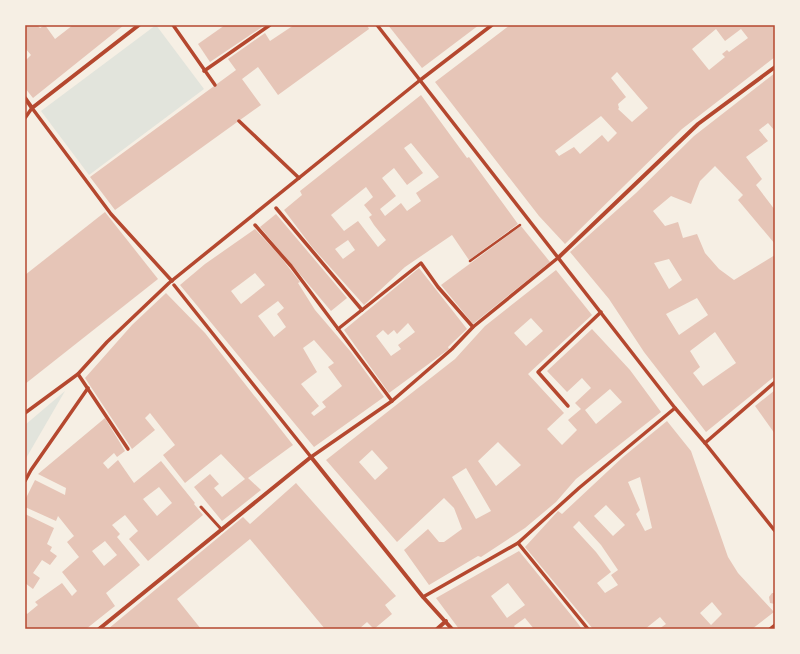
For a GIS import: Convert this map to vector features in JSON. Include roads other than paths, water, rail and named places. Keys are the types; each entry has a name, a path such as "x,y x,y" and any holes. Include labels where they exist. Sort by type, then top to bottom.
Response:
{"street":[{"path":"25,118 32,108 138,25"},
{"path":"173,25 215,86"},
{"path":"204,71 270,25"},
{"path":"377,25 527,220 559,258 675,408 775,531"},
{"path":"25,413 78,374 107,342 172,283 419,81 492,25"},
{"path":"99,629 311,458 392,400 452,349 473,327 559,258 698,124 775,67"},
{"path":"25,98 107,208 172,283 423,597 452,629"},
{"path":"240,122 299,178"},
{"path":"276,208 362,310"},
{"path":"255,225 291,266 392,400"},
{"path":"338,329 420,263 438,287 473,327"},
{"path":"568,406 538,372 601,312"},
{"path":"78,374 128,449"},
{"path":"705,443 775,382"},
{"path":"25,481 31,470 88,388"},
{"path":"423,597 518,543 580,488 675,408"},
{"path":"518,543 588,629"},
{"path":"437,629 446,622"},
{"path":"770,629 775,625"}],"lane":[{"path":"201,507 222,530"}]}
